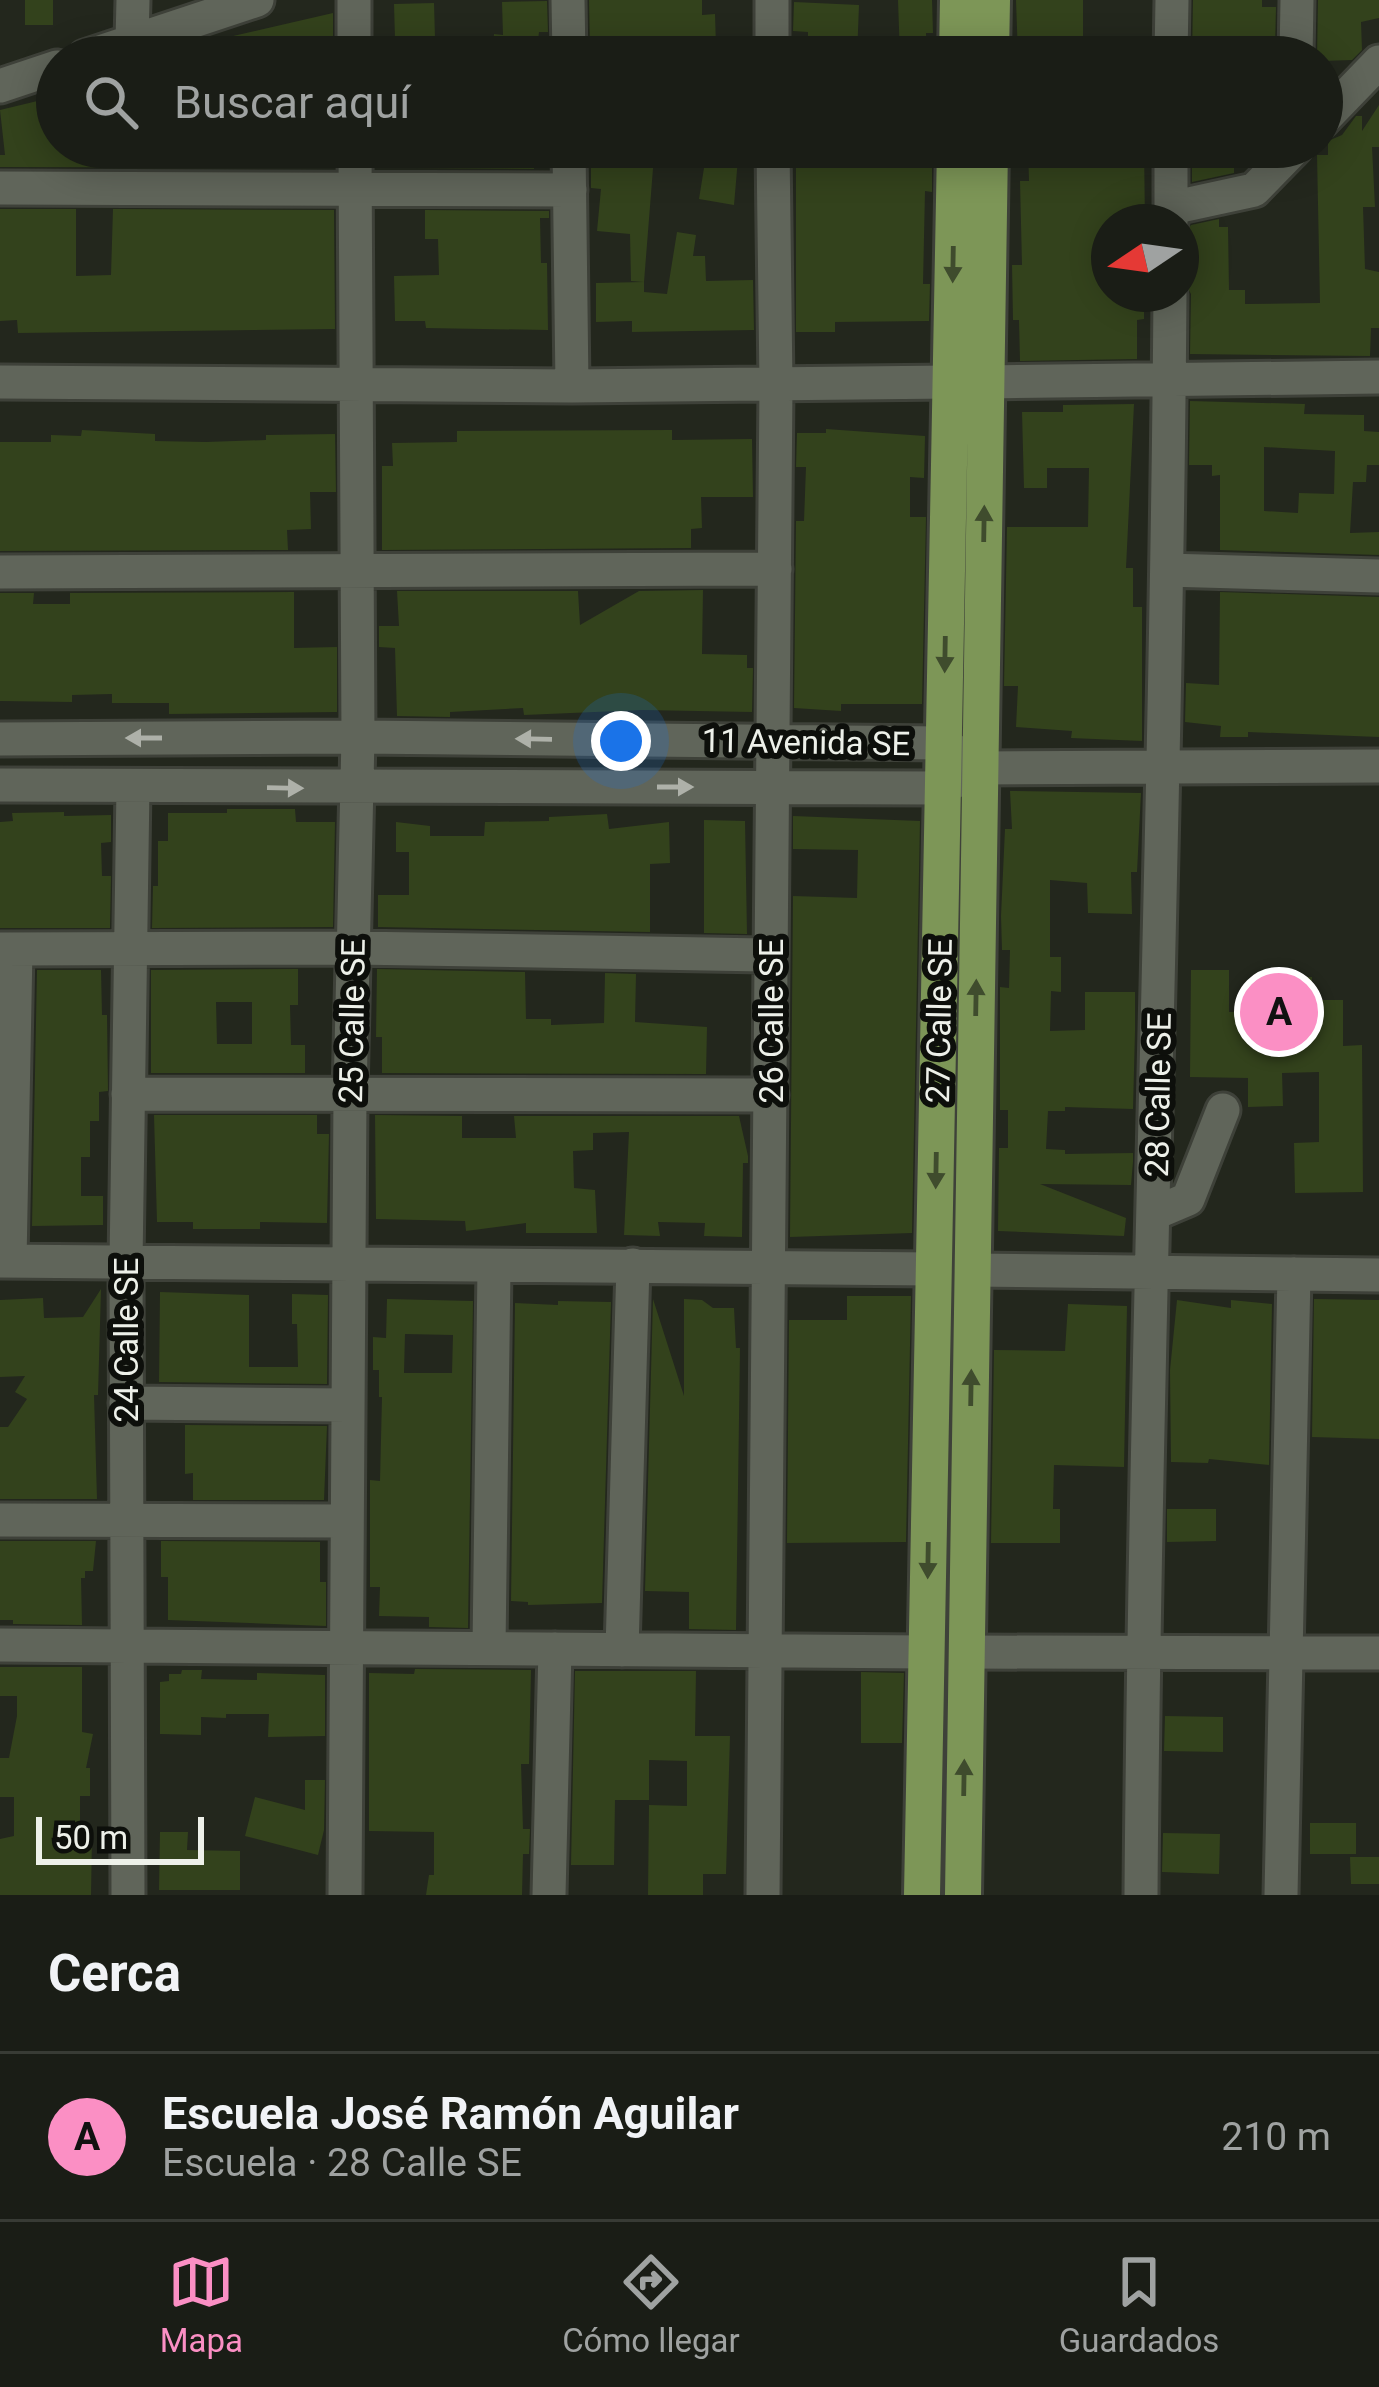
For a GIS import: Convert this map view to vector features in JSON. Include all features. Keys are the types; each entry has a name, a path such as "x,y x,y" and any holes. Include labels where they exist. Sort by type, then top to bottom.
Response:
{"main road":[{"path":"957,36 958,0"},
{"path":"991,36 992,0"},
{"name":"27 Calle SE","path":"956,168 980,768 963,1895"},
{"name":"27 Calle SE","path":"922,1895 944,743 968,382 988,168"}],"street":[{"path":"132,36 133,0"},
{"path":"147,36 257,0"},
{"path":"354,0 354,36"},
{"path":"568,0 568,36"},
{"path":"772,0 772,36"},
{"path":"1171,36 1172,0"},
{"path":"1296,36 1297,0"},
{"path":"1343,99 1379,62"},
{"path":"0,86 36,74"},
{"name":"25 Calle SE","path":"345,1895 350,1095 358,737 355,168"},
{"path":"569,168 572,386"},
{"name":"26 Calle SE","path":"763,1895 771,1267 773,168"},
{"path":"1171,168 1171,204"},
{"path":"1199,207 1255,190 1275,168"},
{"path":"0,188 570,190"},
{"name":"28 Calle SE","path":"1141,1895 1170,312"},
{"path":"0,382 572,386 1379,377"},
{"path":"0,572 775,569"},
{"path":"1167,570 1379,576"},
{"name":"11 Avenida SE","path":"0,739 944,743 980,768 944,788 0,785"},
{"path":"980,768 1379,766"},
{"name":"24 Calle SE","path":"128,1895 126,1264 134,786"},
{"path":"771,955 354,948 8,949 5,1262 934,1268"},
{"path":"128,1094 771,1095"},
{"path":"1155,1213 1188,1199 1223,1110"},
{"path":"622,1649 633,1265"},
{"path":"489,1648 494,1267"},
{"path":"972,1270 1379,1275"},
{"path":"1281,1895 1294,1274"},
{"path":"126,1403 347,1405"},
{"path":"0,1520 346,1521"},
{"path":"0,1645 926,1652"},
{"path":"549,1895 554,1649"},
{"path":"966,1652 1379,1653"}],"building":[{"path":"25,0 53,0 53,25 25,25"},
{"path":"589,0 702,0 702,15 715,14 716,36 590,36"},
{"path":"898,0 932,0 933,33 899,36"},
{"path":"1016,0 1083,0 1083,36 1017,36"},
{"path":"1193,0 1262,0 1262,7 1276,7 1275,36 1192,36"},
{"path":"1318,0 1379,0 1379,18 1361,22 1362,50 1352,60 1343,60 1343,36 1317,36"},
{"path":"547,1 548,32 494,36 503,35 502,2"},
{"path":"794,2 859,5 858,36 808,36 808,32 793,31"},
{"path":"434,3 435,36 395,36 394,4"},
{"path":"333,13 333,36 233,36"},
{"path":"36,101 36,167 0,167 0,155 5,155 0,110"},
{"path":"1379,105 1379,147 1372,147 1375,207 1363,207 1365,269 1379,272 1379,328 1371,328 1370,356 1190,354 1191,312 1199,312 1199,223 1219,219 1219,227 1228,227 1229,290 1245,290 1245,304 1320,303 1317,168 1343,168 1343,134 1356,116 1362,116 1362,131"},
{"path":"591,168 653,168 644,282 631,281 630,234 597,231 601,189 591,188"},
{"path":"704,168 737,168 734,205 699,199"},
{"path":"796,168 932,168 932,192 925,191 923,284 930,284 929,321 835,322 835,332 796,332"},
{"path":"1029,168 1144,168 1145,204 1091,204 1091,312 1144,312 1144,319 1137,320 1137,359 1020,361 1012,265 1022,265 1020,181 1029,181"},
{"path":"1192,168 1234,168 1234,173 1192,182"},
{"path":"0,209 76,209 76,276 111,275 113,209 334,210 335,329 18,333 17,320 0,321"},
{"path":"425,210 549,211 549,218 540,218 541,263 547,263 548,330 426,328 425,321 395,321 394,276 439,275 438,239 425,239"},
{"path":"677,232 696,235 693,256 705,256 706,281 753,280 754,330 632,332 632,321 596,322 596,283 644,282 644,292 667,294"},
{"path":"1190,401 1305,404 1304,414 1364,415 1364,431 1379,432 1379,465 1367,465 1366,482 1353,482 1350,533 1379,532 1379,555 1220,550 1220,475 1212,476 1212,465 1189,465","holes":["1264,447 1335,451 1334,494 1299,493 1298,513 1264,511"]},
{"path":"1134,404 1126,568 1133,568 1133,607 1142,607 1142,741 1071,738 1072,731 1016,727 1018,686 1004,686 1007,527 1088,527 1089,468 1047,468 1047,488 1024,488 1022,412 1063,412 1063,405"},
{"path":"826,429 925,436 924,478 910,477 910,517 926,517 922,704 841,704 841,711 794,708 796,521 804,521 806,467 796,467 797,433 826,433"},
{"path":"82,430 155,434 155,441 206,442 335,434 336,492 310,492 311,529 287,530 288,550 0,551 0,442 51,442 51,435 81,436"},
{"path":"672,430 672,440 752,439 753,497 701,497 702,528 691,529 691,548 382,550 382,466 393,466 392,443 457,442 457,431"},
{"path":"703,590 702,654 747,655 747,668 753,668 752,712 524,715 523,708 450,712 450,717 397,716 395,648 379,647 379,626 399,626 397,591 578,591 580,625 639,591"},
{"path":"294,592 294,648 337,647 337,712 169,714 169,703 112,703 112,694 72,695 72,702 0,701 0,593 34,593 33,604 70,604 70,593"},
{"path":"1220,592 1379,597 1379,737 1248,732 1248,737 1220,737 1221,726 1185,722 1186,683 1219,685"},
{"path":"1010,791 1141,793 1137,872 1131,872 1132,914 1088,913 1087,883 1050,880 1050,957 1061,957 1061,992 1051,991 1050,1031 1085,1030 1085,992 1135,992 1135,1031 1133,1109 1048,1111 1046,1149 1065,1150 1065,1154 1133,1153 1133,1162 1131,1185 1040,1184 1126,1218 1124,1236 998,1231 999,1148 1008,1148 1008,1110 1000,1110 1000,987 1009,988 1010,950 1002,950 1001,916 1005,829 1012,829"},
{"path":"227,809 295,809 296,822 335,822 333,927 152,928 158,841 168,841 168,813 227,813"},
{"path":"64,812 64,816 111,815 111,842 101,843 102,876 111,876 110,928 0,928 0,822 13,821 12,813"},
{"path":"607,814 609,829 669,822 670,863 650,864 650,932 378,927 378,895 409,895 409,852 396,852 396,822 430,826 430,836 484,836 485,822"},
{"path":"793,816 920,821 912,1233 790,1237 793,896 857,898 858,850 793,849"},
{"path":"704,820 745,821 747,934 704,933"},
{"path":"298,969 298,1005 290,1005 291,1045 305,1045 305,1073 151,1073 151,970","holes":["216,1002 252,1002 252,1044 217,1044"]},
{"path":"377,969 525,972 526,1019 551,1019 551,1025 604,1023 605,973 636,974 635,1022 707,1027 706,1074 382,1073 382,1037 376,1037"},
{"path":"37,970 101,970 108,1091 99,1092 99,1121 90,1121 90,1157 81,1157 81,1196 103,1196 103,1225 32,1226"},
{"path":"1191,970 1229,970 1229,1012 1285,1011 1284,977 1312,977 1312,1000 1343,1000 1343,1046 1362,1045 1363,1192 1295,1193 1294,1143 1319,1142 1319,1072 1282,1073 1283,1106 1248,1107 1248,1078 1190,1077"},
{"path":"154,1115 317,1115 317,1134 329,1134 327,1223 260,1222 260,1229 193,1229 193,1222 157,1222"},
{"path":"375,1115 462,1116 462,1138 516,1138 514,1116 739,1116 748,1156 748,1163 743,1163 742,1237 704,1236 705,1223 658,1222 660,1236 624,1235 629,1132 593,1133 593,1150 573,1151 574,1188 595,1190 597,1233 526,1233 526,1223 466,1231 465,1221 376,1219"},
{"path":"101,1289 98,1395 94,1395 97,1499 0,1499 0,1427 8,1427 27,1399 15,1392 25,1376 0,1377 0,1300 43,1298 44,1318 83,1317"},
{"path":"160,1292 249,1295 249,1367 298,1367 292,1294 328,1295 327,1384 159,1382"},
{"path":"847,1296 911,1296 906,1542 787,1543 789,1320 847,1320"},
{"path":"387,1299 473,1301 468,1628 429,1627 429,1617 379,1616 380,1587 370,1587 370,1480 380,1481 382,1397 379,1370 373,1370 373,1337 386,1338","holes":["405,1334 453,1335 452,1373 404,1373"]},
{"path":"653,1299 684,1396 684,1299 702,1300 713,1308 734,1308 736,1348 740,1348 736,1630 689,1629 689,1592 645,1591"},
{"path":"1314,1299 1379,1300 1379,1439 1312,1437"},
{"path":"1177,1300 1231,1308 1231,1300 1272,1304 1269,1465 1209,1459 1208,1463 1171,1462 1170,1370"},
{"path":"558,1301 611,1302 602,1603 528,1605 511,1601 515,1303 558,1305"},
{"path":"1068,1304 1127,1306 1124,1467 1054,1465 1053,1509 1060,1509 1060,1543 991,1543 994,1350 1065,1351"},
{"path":"185,1425 327,1426 324,1500 193,1500 193,1473 185,1474"},
{"path":"1167,1509 1216,1509 1216,1541 1167,1542"},
{"path":"0,1541 96,1541 93,1571 85,1571 81,1578 82,1625 0,1620"},
{"path":"161,1541 320,1542 326,1626 168,1620 168,1577 161,1577"},
{"path":"0,1667 82,1667 82,1732 93,1734 86,1768 90,1768 90,1796 80,1796 80,1837 92,1837 91,1895 0,1895 0,1839 14,1836 14,1797 0,1797 0,1758 9,1758 17,1696 0,1696"},
{"path":"415,1669 531,1670 529,1764 521,1764 523,1829 530,1829 529,1854 523,1854 522,1895 426,1895 429,1875 434,1875 434,1832 369,1831 369,1673 414,1674"},
{"path":"182,1670 202,1670 201,1679 257,1680 257,1673 325,1675 325,1736 268,1737 269,1714 201,1717 201,1735 160,1734 160,1682"},
{"path":"575,1671 696,1671 695,1736 730,1736 726,1874 703,1874 703,1895 648,1895 649,1805 687,1806 687,1761 649,1760 649,1800 615,1800 614,1865 571,1865"},
{"path":"861,1672 904,1673 902,1743 861,1743"},
{"path":"1165,1716 1223,1717 1223,1752 1164,1751"},
{"path":"305,1780 325,1780 324,1830 318,1855 245,1836 255,1797 305,1810"},
{"path":"1310,1823 1356,1823 1356,1854 1310,1854"},
{"path":"160,1832 188,1832 187,1850 240,1851 240,1890 159,1890"},
{"path":"1163,1833 1220,1834 1219,1874 1162,1872"},
{"path":"1350,1857 1379,1857 1379,1884 1351,1884"}],"place":[{"name":"Escuela José Ramón Aguilar","path":"1279,1012"}]}
